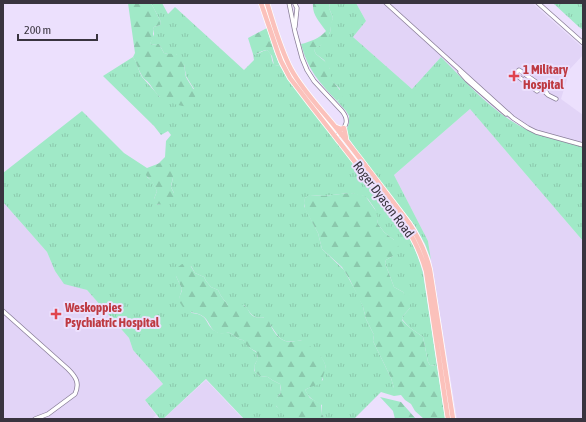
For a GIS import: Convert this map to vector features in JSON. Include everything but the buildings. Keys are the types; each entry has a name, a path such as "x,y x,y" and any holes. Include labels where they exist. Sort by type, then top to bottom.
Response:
{"main road":[{"name":"Roger Dyason Road","path":"262,3 281,62 290,78 378,189 405,226 418,248 426,271 453,419"},
{"name":"Roger Dyason Road","path":"267,3 280,44 297,79 339,133 347,141 409,223 424,251 428,263 448,419"},
{"path":"309,103 339,133 378,189"},
{"path":"334,125 339,128 344,128 347,141"}],"street":[{"path":"386,3 458,68 467,80 498,108 536,132 583,145"},
{"path":"538,3 583,43"},
{"path":"295,32 297,8 295,4 289,4 295,32 302,58 311,76 345,114 346,121 344,128 339,133"},
{"path":"547,94 543,87 519,70 515,74 537,92 542,88 547,94 556,99"},
{"path":"3,311 68,369 75,377 77,382 75,394 48,414 35,419"}],"shaded area":[{"name":"1 Military Hospital","path":"356,3 532,3 583,48 583,55 570,69 561,99 583,115 583,147 532,132 510,119 494,108 441,57 412,89 353,37 366,21"},
{"path":"470,109 583,241 583,419 457,419 428,241 394,175"},
{"name":"Weskoppies Psychiatric Hospital","path":"3,202 47,252 55,271 64,283 87,290 129,338 133,350 163,384 145,400 156,415 152,419 3,419"},
{"path":"206,380 243,419 163,419"}],"green space":[{"path":"128,3 151,3 161,22 160,25 154,27 153,29 153,38 150,44 159,44 164,53 179,55 183,59 186,77 195,94 193,104 189,106 178,105 161,98 142,76 133,57 135,53"},
{"path":"151,3 162,3 168,14 175,7 244,70 254,60 253,54 267,50 269,51 273,63 280,66 290,82 400,222 411,240 423,273 437,366 430,365 428,362 423,337 409,327 402,319 410,308 403,292 394,287 385,263 386,260 393,256 394,240 384,232 378,224 375,209 368,199 364,196 349,193 324,196 311,195 305,198 304,206 318,233 322,249 344,270 359,297 366,319 374,335 373,341 391,378 394,388 394,396 381,392 354,419 325,419 322,414 322,405 312,399 305,390 323,380 323,374 326,368 325,363 316,352 301,340 293,342 282,339 263,317 254,316 244,305 228,305 218,290 211,287 204,277 195,273 191,266 176,276 182,289 179,299 192,313 202,316 209,326 215,331 219,333 232,334 243,340 257,353 258,359 254,370 260,376 268,377 280,384 281,392 277,398 276,406 287,419 244,419 206,379 163,419 160,419 145,400 163,384 133,350 129,338 87,290 64,284 55,271 47,252 3,202 3,173 82,111 124,153 147,168 147,177 152,181 157,191 154,199 156,205 168,204 174,193 171,187 173,178 160,163 157,165 165,157 166,141 171,135 168,131 161,135 154,126 103,76 133,57 142,77 160,97 194,89 186,76 184,64 176,54 164,53 159,44 150,45 154,34 153,29 154,27 160,25 161,22"},
{"path":"313,3 330,3 329,8 333,18 328,37 325,43 314,50 316,54 328,64 331,79 343,94 337,101 315,75 307,61 301,44 321,36 326,31 315,14"},
{"path":"330,3 356,3 366,21 353,37 412,89 441,57 472,89 507,118 533,132 583,147 583,241 470,109 394,175 428,241 431,260 425,244 415,226 347,136 346,131 349,123 349,116 337,101 339,100 340,89 330,79 330,69 324,60 316,54 314,50 321,45 330,33 333,18 329,8"},
{"path":"553,3 583,3 583,30 579,27"},
{"path":"267,28 280,66 274,65 272,56 267,50 253,54 248,38"},
{"path":"160,163 167,165 172,171 173,177 171,187 176,199 175,202 169,204 156,205 154,204 154,199 157,191 146,176 146,173 147,168"},
{"path":"349,193 366,197 376,211 378,224 398,245 399,250 397,253 386,260 385,263 394,287 403,292 410,303 410,308 403,316 402,320 423,337 428,362 430,365 437,366 445,419 424,419 401,395 394,396 394,388 391,378 373,341 374,335 366,319 363,307 342,267 322,249 318,233 305,209 305,198 310,195 324,196"},
{"path":"182,264 190,265 195,273 204,277 211,287 218,290 228,305 244,305 253,316 268,320 271,327 281,339 290,342 304,340 318,353 324,361 326,369 321,382 305,390 310,398 321,404 322,414 325,419 287,419 275,403 281,392 280,384 268,377 260,376 255,372 254,366 258,358 256,352 243,340 230,333 221,334 215,332 204,317 188,311 182,306 179,300 182,289 174,271"},
{"path":"380,397 401,402 416,419 395,419 393,411"}],"place":[{"name":"1 Military Hospital","path":"514,76"},
{"name":"Weskoppies Psychiatric Hospital","path":"56,314"}]}
